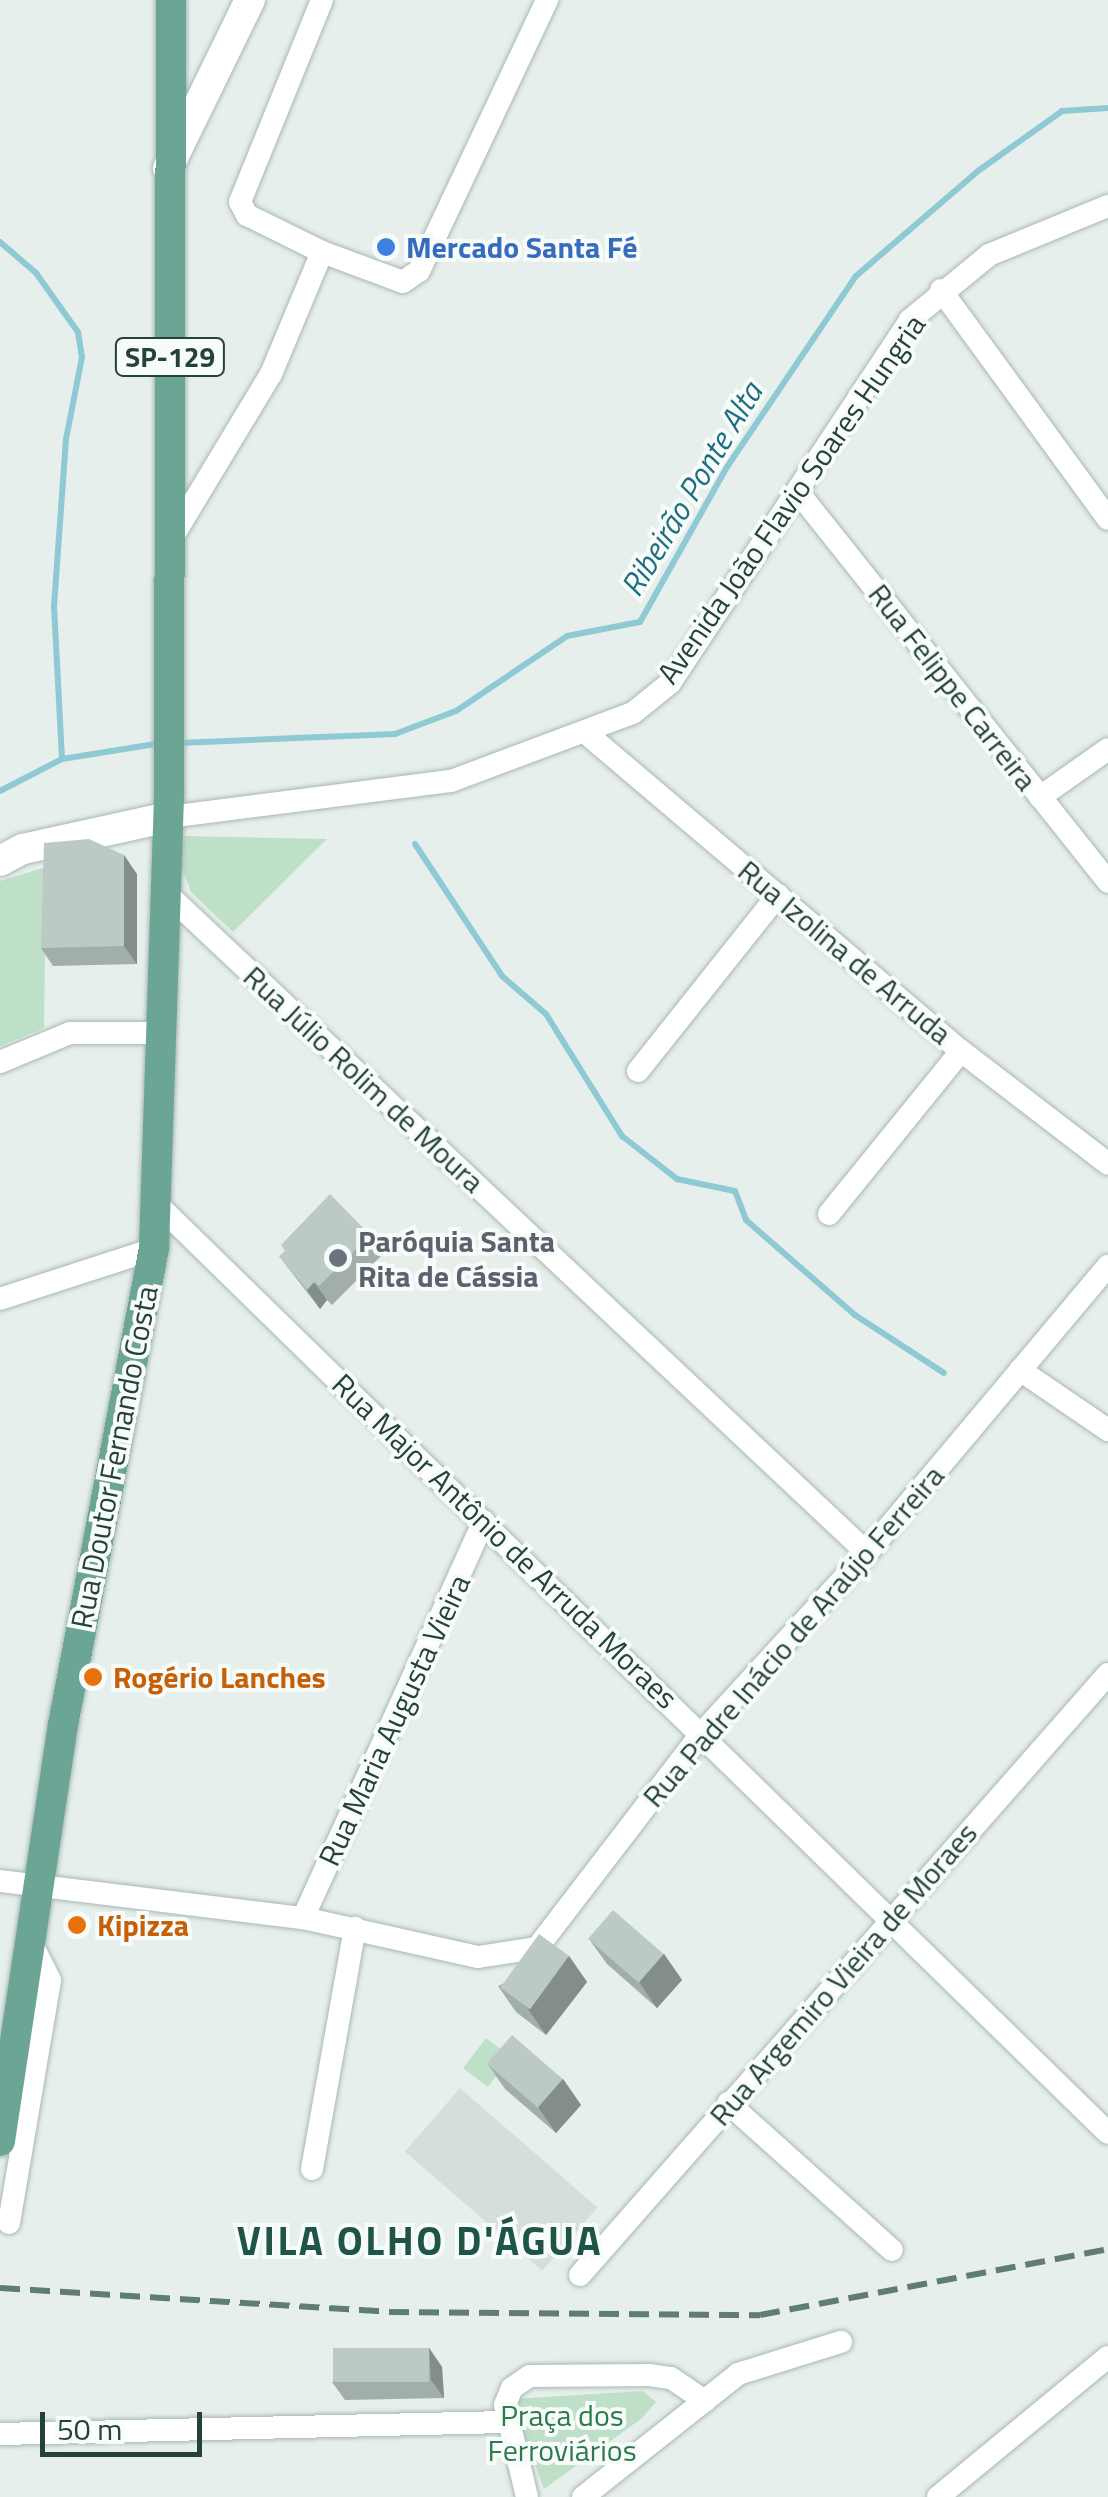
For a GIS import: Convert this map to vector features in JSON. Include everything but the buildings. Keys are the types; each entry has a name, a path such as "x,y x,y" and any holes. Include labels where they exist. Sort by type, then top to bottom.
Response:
{"main road":[{"name":"SP-129","path":"171,0 168,168 172,538"},
{"name":"Rua Doutor Fernando Costa","path":"0,2141 42,1888 63,1725 154,1249 164,1033 172,538"}],"street":[{"path":"168,168 250,0"},
{"path":"322,0 240,202 247,214 322,252 404,282 413,279 547,0"},
{"name":"Avenida João Flavio Soares Hungria","path":"169,818 451,782 587,734 633,713 670,683 910,320 941,290 989,255 1108,206"},
{"path":"172,538 272,374 322,252"},
{"path":"941,290 1108,519"},
{"name":"Rua Felippe Carreira","path":"798,492 1108,882"},
{"name":"Rua Izolina de Arruda","path":"587,734 962,1051 1108,1164"},
{"path":"1040,797 1108,749"},
{"path":"0,862 23,849 169,818"},
{"name":"Rua Júlio Rolim de Moura","path":"166,892 867,1553"},
{"path":"638,1071 778,895"},
{"path":"0,1062 70,1033 164,1033"},
{"path":"829,1214 962,1051"},
{"name":"Rua Major Antônio de Arruda Moraes","path":"157,1204 1108,2133"},
{"path":"0,1300 154,1249"},
{"name":"Rua Padre Inácio de Araújo Ferreira","path":"0,1881 303,1918 478,1956 537,1948 702,1733 867,1553 1108,1266"},
{"path":"1020,1370 1108,1430"},
{"name":"Rua Maria Augusta Vieira","path":"303,1918 484,1521"},
{"name":"Rua Argemiro Vieira de Moraes","path":"580,2275 1108,1674"},
{"path":"312,2169 354,1928"},
{"path":"9,2224 50,1980 32,1947"},
{"path":"728,2103 892,2250"},
{"path":"583,2497 738,2374 842,2342"},
{"path":"938,2497 1108,2357"},
{"path":"527,2497 506,2422 512,2388 548,2372 672,2378 705,2401"},
{"path":"0,2434 506,2422"}],"shaded area":[{"path":"460,2088 597,2207 542,2271 405,2151"}],"green space":[{"path":"185,836 327,839 233,932 191,892 179,859"},
{"path":"46,867 44,1028 0,1046 0,881"},
{"path":"486,2038 511,2057 488,2087 463,2068"},
{"name":"Praça dos Ferroviários","path":"643,2391 656,2402 641,2419 544,2489 511,2399"}],"waterway":[{"name":"Ribeirão Ponte Alta","path":"179,743 395,734 456,711 567,636 640,622 727,467 856,276 978,171 1062,111 1108,108"},
{"path":"0,242 36,273 78,332 82,357 66,439 54,606 62,759"},
{"name":"Ribeirão Ponte Alta","path":"0,791 62,759 162,743"},
{"path":"415,844 502,976 546,1014 622,1136 677,1179 735,1191 746,1220 855,1315 944,1373"}],"railway":[{"path":"0,2288 389,2312 760,2315 1108,2249"}],"place":[{"name":"Mercado Santa Fé","path":"386,247"},
{"name":"Paróquia Santa Rita de Cássia","path":"338,1258"},
{"name":"Rogério Lanches","path":"93,1677"},
{"name":"Kipizza","path":"77,1925"}],"district":[{"name":"VILA OLHO D'ÁGUA","path":"420,2241"}]}
